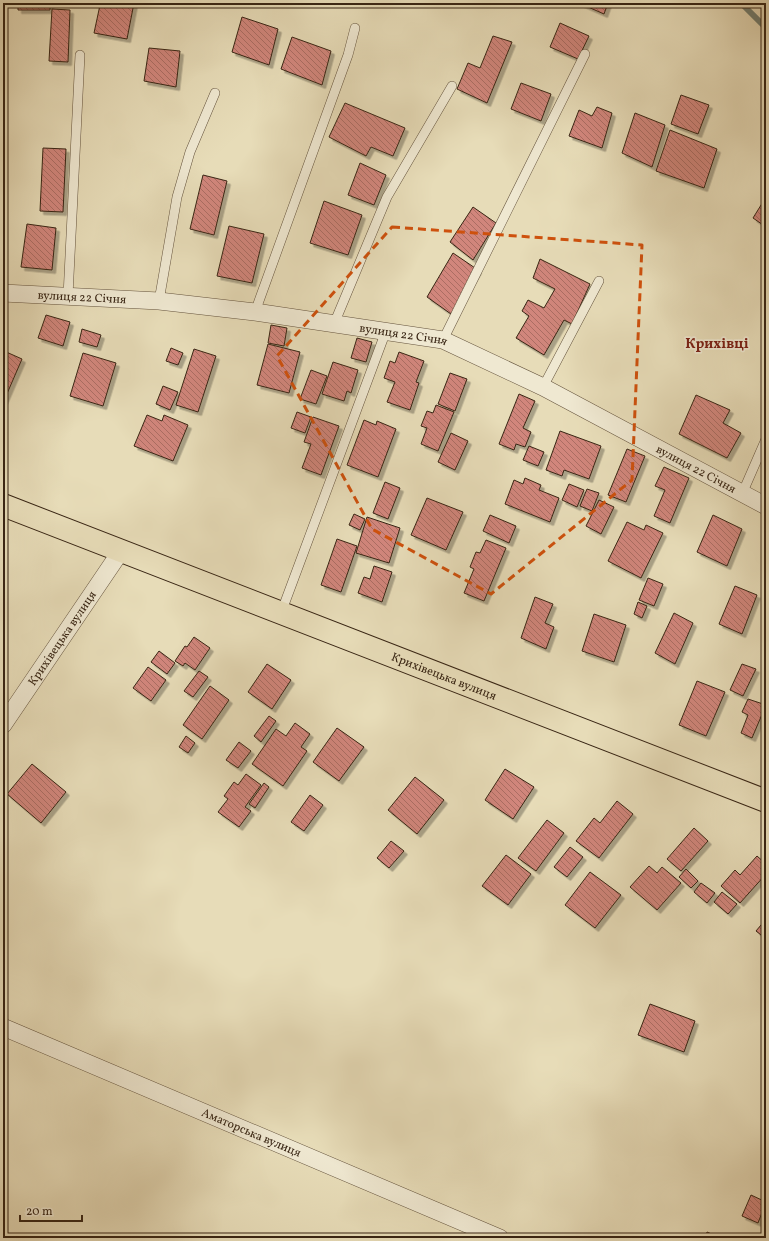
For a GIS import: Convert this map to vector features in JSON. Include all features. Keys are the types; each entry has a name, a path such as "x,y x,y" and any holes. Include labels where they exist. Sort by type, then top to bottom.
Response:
{"main road":[{"name":"Крихівецька вулиця","path":"3,505 766,801"}],"street":[{"name":"вулиця 22 Січня","path":"3,293 159,301 255,312 442,340 543,387 766,506"},
{"name":"Крихівецька вулиця","path":"3,725 121,551"},
{"name":"Аматорська вулиця","path":"3,1027 500,1238"}],"lane":[{"path":"255,312 348,55 355,28"},
{"path":"442,340 585,54"},
{"path":"68,296 80,55"},
{"path":"334,324 387,197 452,86"},
{"path":"159,301 178,197 190,152 215,93"},
{"path":"543,387 599,281"},
{"path":"280,613 386,331"},
{"path":"742,494 766,439"}],"highlighted area":[{"path":"392,227 642,245 632,480 491,594 372,529 277,356"}],"building":[{"path":"18,3 50,3 50,10 18,10"},
{"path":"91,3 134,3 127,39 94,33 100,5"},
{"path":"579,3 608,3 604,14"},
{"path":"52,9 70,10 68,62 49,61"},
{"path":"242,17 278,29 269,65 232,52"},
{"path":"560,23 589,36 578,59 550,47"},
{"path":"493,36 512,42 487,103 457,89 468,63 480,68"},
{"path":"292,37 331,51 322,85 281,69"},
{"path":"149,48 180,51 176,87 144,81"},
{"path":"521,83 551,94 541,121 511,109"},
{"path":"681,95 709,105 698,134 671,124"},
{"path":"345,103 405,128 393,156 371,147 366,156 329,137"},
{"path":"597,107 612,113 602,148 569,136 579,110 592,116"},
{"path":"635,113 665,125 652,167 622,153"},
{"path":"670,130 717,149 704,188 656,171"},
{"path":"43,148 66,149 63,212 40,211"},
{"path":"360,163 386,175 374,205 348,195"},
{"path":"203,175 227,181 214,235 190,229"},
{"path":"766,197 766,227 753,218"},
{"path":"324,201 362,215 348,255 310,243"},
{"path":"473,207 496,223 473,260 450,242"},
{"path":"27,224 56,228 52,270 21,267"},
{"path":"229,226 264,234 252,283 217,276"},
{"path":"453,253 478,270 451,314 427,297"},
{"path":"540,259 590,284 572,324 564,320 544,355 516,338 529,316 522,311 528,300 544,308 555,289 533,278"},
{"path":"46,315 70,322 63,346 38,338"},
{"path":"271,325 287,328 284,346 268,343"},
{"path":"82,329 101,335 97,347 79,342"},
{"path":"357,338 372,342 366,362 351,358"},
{"path":"268,344 300,352 289,393 257,385"},
{"path":"171,348 183,353 178,365 166,361"},
{"path":"194,349 216,356 198,412 176,405"},
{"path":"4,351 22,359 3,403 3,352"},
{"path":"399,352 424,361 416,382 419,383 410,410 387,402 395,382 384,378 390,361 395,363"},
{"path":"83,353 116,363 103,406 70,396"},
{"path":"333,362 358,370 351,393 347,391 344,401 322,394"},
{"path":"311,370 327,376 316,404 300,399"},
{"path":"450,373 467,379 455,411 438,404"},
{"path":"163,386 178,392 170,410 156,404"},
{"path":"519,394 535,401 523,428 531,432 525,447 516,444 514,450 499,444"},
{"path":"696,395 730,410 723,423 741,433 727,458 679,434"},
{"path":"436,405 454,412 438,451 421,444 427,428 421,426 427,411 433,413"},
{"path":"297,412 311,417 305,433 291,428"},
{"path":"147,415 162,421 164,415 188,425 173,461 134,446"},
{"path":"313,417 339,426 321,475 302,468 311,444 304,442"},
{"path":"364,420 376,425 377,421 396,429 378,477 347,465"},
{"path":"560,431 601,446 589,479 564,470 562,476 546,470"},
{"path":"451,433 468,441 455,470 438,462"},
{"path":"529,446 544,452 538,466 523,460"},
{"path":"627,449 645,456 626,502 608,495"},
{"path":"664,467 689,478 670,523 654,516 665,490 655,486"},
{"path":"525,478 541,485 539,490 559,498 550,522 505,504 514,480 523,484"},
{"path":"385,482 400,488 388,519 373,513"},
{"path":"569,484 584,490 577,507 562,500"},
{"path":"587,489 599,493 592,511 580,506"},
{"path":"427,498 463,512 446,550 411,535"},
{"path":"599,500 614,507 601,534 586,526"},
{"path":"354,514 365,519 360,530 349,525"},
{"path":"490,515 516,526 509,543 483,531"},
{"path":"713,515 742,529 727,566 697,552"},
{"path":"367,517 400,528 389,563 356,553"},
{"path":"627,522 644,530 646,525 663,533 641,578 608,561"},
{"path":"337,539 357,546 341,592 321,585"},
{"path":"486,540 506,548 484,601 464,593 474,569 470,567 476,552 480,553"},
{"path":"374,566 392,572 382,602 358,593 364,577 370,579"},
{"path":"648,578 663,584 654,606 639,600"},
{"path":"735,586 757,595 742,634 719,624"},
{"path":"535,597 553,604 545,623 554,627 546,649 521,638"},
{"path":"638,602 647,606 642,618 634,614"},
{"path":"674,613 693,623 675,664 655,653"},
{"path":"594,614 626,625 614,662 582,651"},
{"path":"194,637 210,648 195,670 185,663 183,666 175,661 185,646 187,647"},
{"path":"159,651 175,663 167,674 151,662"},
{"path":"267,664 291,680 272,709 248,692"},
{"path":"742,664 756,669 743,696 730,690"},
{"path":"148,667 166,680 151,701 133,688"},
{"path":"199,671 208,677 193,697 184,691"},
{"path":"697,681 725,692 706,736 679,725"},
{"path":"210,686 229,700 202,739 183,725"},
{"path":"748,699 766,705 752,738 741,733 748,715 742,712"},
{"path":"269,716 276,721 261,742 254,736"},
{"path":"295,723 310,734 301,747 307,751 283,786 252,764 276,729 286,736"},
{"path":"337,728 364,747 339,781 313,762"},
{"path":"186,736 195,743 188,753 179,747"},
{"path":"239,742 251,751 238,768 226,760"},
{"path":"32,764 66,792 41,823 7,794"},
{"path":"505,769 534,787 513,819 485,800"},
{"path":"246,774 261,785 245,807 251,811 239,827 218,812 228,799 224,796 234,782 238,785"},
{"path":"415,777 444,800 417,834 388,810"},
{"path":"264,783 269,787 255,808 249,804"},
{"path":"310,795 323,805 304,831 291,822"},
{"path":"617,801 633,814 599,858 576,841 594,818 600,823"},
{"path":"547,820 564,833 536,871 518,858"},
{"path":"694,828 708,841 681,871 667,859"},
{"path":"391,841 404,851 389,868 377,858"},
{"path":"570,847 583,857 567,877 554,867"},
{"path":"506,855 531,874 508,905 482,886"},
{"path":"757,856 766,864 766,874 740,903 721,886 735,870 740,875"},
{"path":"649,866 657,873 662,867 681,883 657,910 630,887"},
{"path":"686,869 698,881 691,888 679,877"},
{"path":"590,872 621,895 595,928 565,905"},
{"path":"701,883 715,893 707,903 694,892"},
{"path":"722,892 737,904 728,914 714,902"},
{"path":"766,919 766,939 756,931"},
{"path":"650,1004 695,1021 684,1052 638,1035"},
{"path":"751,1195 766,1202 758,1223 742,1216"},
{"path":"707,1232 721,1238 705,1238"}],"waterway":[{"path":"741,3 766,28"}],"district":[{"name":"Крихівці","path":"717,343"}]}
